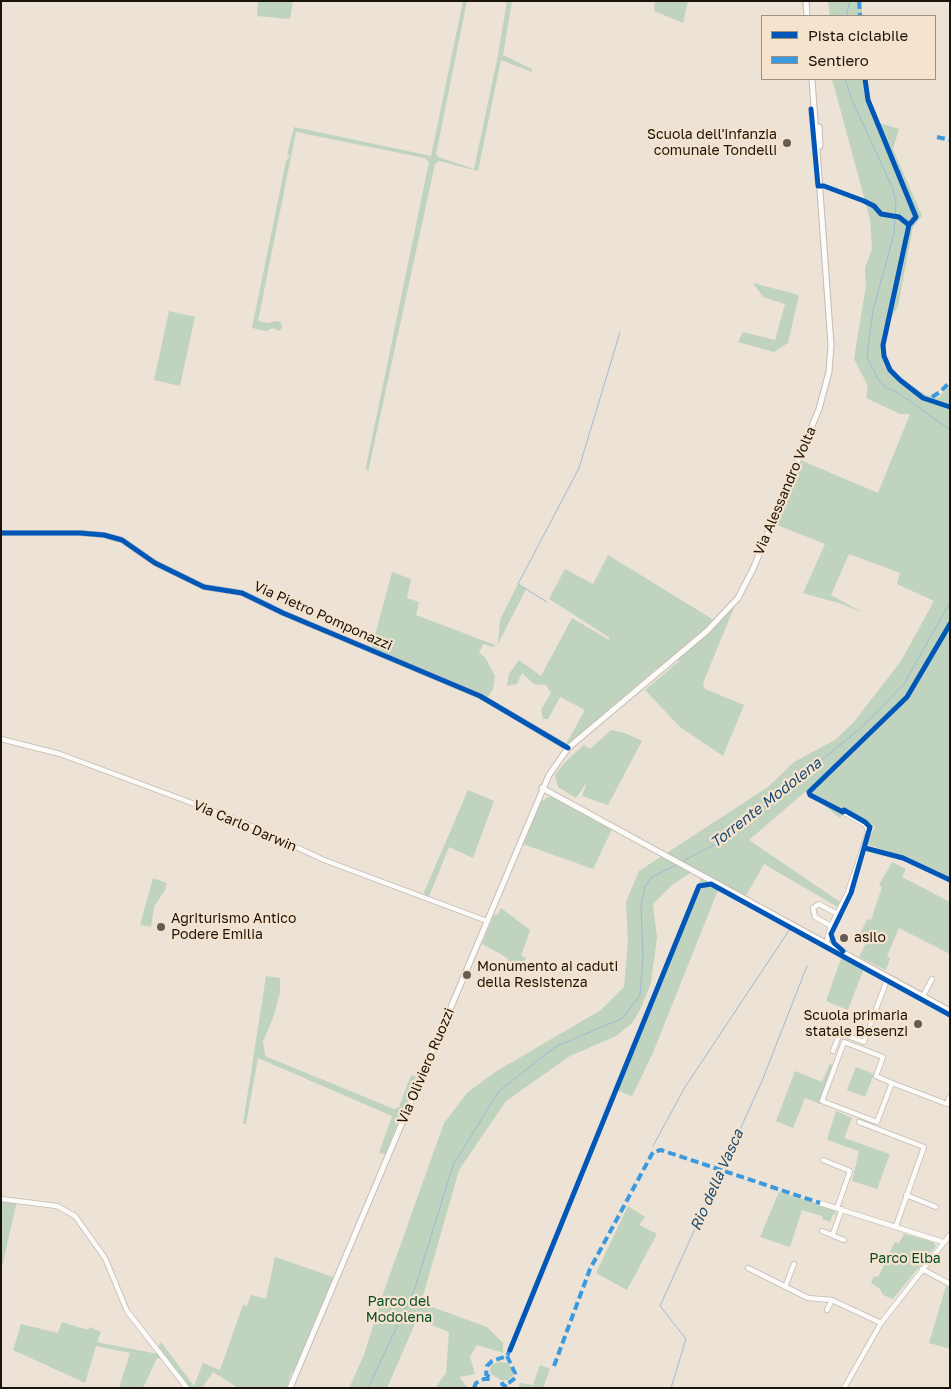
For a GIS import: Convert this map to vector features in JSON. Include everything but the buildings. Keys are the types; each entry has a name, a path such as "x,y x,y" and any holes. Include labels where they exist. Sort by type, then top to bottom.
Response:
{"street":[{"path":"806,1 807,15"},
{"name":"Via Alessandro Volta","path":"568,748 717,622 738,598 756,560 819,409 829,372 830,329 818,157 820,140 814,109 812,80"},
{"name":"Via Pietro Pomponazzi","path":"1,533 80,533 117,538 155,563 204,587 242,593 282,613 480,696 568,748"},
{"name":"Via Carlo Darwin","path":"1,739 60,754 123,777 243,822 324,860 487,921"},
{"name":"Via Oliviero Ruozzi","path":"290,1388 542,788 556,763 568,748"},
{"path":"542,788 950,1011"},
{"path":"826,943 831,926 848,892 868,830 862,822 843,812"},
{"path":"831,926 814,915 813,908 819,904 837,914"},
{"path":"833,1051 840,1033 864,1042 888,977"},
{"path":"923,996 932,979"},
{"path":"892,1083 877,1122 822,1101 844,1042 883,1057 876,1076 948,1105 950,1096"},
{"path":"859,1122 924,1146 896,1226"},
{"path":"823,1160 850,1171 833,1234"},
{"path":"906,1196 936,1207"},
{"path":"1,1199 57,1206 75,1216 105,1258 127,1311 187,1388"},
{"path":"820,1203 943,1242"},
{"path":"822,1231 844,1240"},
{"path":"844,1388 882,1323 950,1235"},
{"path":"785,1287 794,1264"},
{"path":"748,1268 808,1298 832,1300 882,1323"},
{"path":"922,1269 950,1284"},
{"path":"827,1310 832,1300"}],"green space":[{"path":"258,1 293,1 290,19 257,16"},
{"path":"463,1 467,1 436,154 438,157 474,169 498,55 507,1 512,1 503,55 532,69 532,72 501,60 478,171 439,161 435,164 368,472 366,467 429,162 425,158 296,132 258,321 267,323 281,322 282,328 279,331 272,328 266,331 252,328 286,161 290,156 287,155 294,127 431,156"},
{"path":"655,1 688,1 683,23 654,11"},
{"path":"828,1 862,1 862,15 830,15"},
{"name":"Parco del Modolena","path":"832,80 866,80 868,95 879,123 899,129 893,149 922,216 913,227 898,306 889,322 884,350 885,359 901,378 926,395 938,398 950,385 950,879 905,857 866,844 875,827 848,809 840,818 806,791 749,840 843,904 841,909 764,864 744,899 720,885 652,1055 632,1096 616,1090 702,876 693,871 672,885 653,904 657,937 651,983 640,1010 632,1023 616,1036 570,1056 506,1101 459,1170 421,1303 487,1327 503,1343 503,1353 477,1345 470,1357 475,1374 459,1377 468,1388 435,1388 446,1373 449,1332 417,1319 387,1388 349,1388 364,1355 384,1291 444,1123 467,1093 495,1072 601,1010 624,987 628,941 626,902 639,871 768,787 794,762 835,740 853,723 901,661 934,601 897,584 900,573 849,554 831,595 863,613 842,604 803,593 825,544 772,523 798,459 878,493 910,414 900,414 866,398 868,386 854,359 866,285 865,268 872,249 870,219"},
{"path":"753,283 799,295 788,343 774,352 738,342 743,332 775,340 785,304 763,297"},
{"path":"169,311 195,317 180,386 154,380"},
{"path":"608,555 717,622 738,598 703,683 705,689 744,705 723,756 680,727 645,690 679,661 678,655 661,670 657,668 602,715 568,748 565,746 585,710 560,697 548,719 543,719 541,710 551,693 546,685 534,684 522,673 517,684 507,686 509,674 519,660 541,676 572,618 609,640 610,638 549,599 565,569 593,584"},
{"path":"392,572 411,579 407,598 419,602 416,615 495,645 498,644 493,647 483,644 479,653 485,657 495,676 493,689 486,700 371,650"},
{"path":"518,584 526,589 498,644 500,620"},
{"path":"611,730 625,733 642,741 608,805 582,796 587,782 576,798 558,787 555,775 564,763 584,745 590,749"},
{"path":"468,790 494,801 473,858 449,847 428,899 422,897"},
{"path":"548,797 558,797 613,827 593,869 520,843 535,806"},
{"path":"892,862 906,869 902,877 950,902 950,954 899,928 887,956 890,958 886,970 859,957 869,937 861,932 867,919 871,920 882,887 879,885"},
{"path":"153,878 167,883 165,890 154,907 151,927 140,925"},
{"path":"501,908 530,930 521,956 526,958 521,969 507,963 508,958 482,944 494,915 498,914"},
{"path":"842,956 864,968 848,1010 826,1001"},
{"path":"266,976 280,978 280,993 273,1018 263,1041 265,1056 394,1109 399,1107 411,1075 417,1077 385,1154 379,1153 392,1116 258,1058 246,1124 243,1124"},
{"path":"830,1063 835,1066 820,1104 805,1098 793,1128 776,1121 795,1071 822,1082"},
{"path":"856,1067 874,1074 865,1097 847,1090"},
{"path":"836,1111 852,1118 844,1138 890,1154 877,1189 852,1181 859,1151 827,1140"},
{"path":"779,1192 834,1209 837,1215 833,1214 830,1222 822,1219 822,1216 802,1210 790,1247 760,1237"},
{"path":"1,1199 17,1201 1,1271"},
{"path":"628,1206 645,1217 639,1225 657,1234 627,1290 596,1273"},
{"name":"Parco Elba","path":"904,1234 933,1242 936,1246 893,1299 883,1295 880,1289 871,1283 874,1276 878,1277 895,1242 899,1243"},
{"path":"275,1257 336,1278 317,1323 314,1323 311,1330 314,1331 296,1373 292,1371 286,1388 238,1388 213,1372 202,1388 189,1388 168,1360 157,1358 143,1388 119,1388 130,1353 96,1346 85,1383 13,1350 21,1324 58,1333 62,1322 88,1330 90,1327 101,1332 97,1342 163,1355 158,1347 161,1342 194,1386 203,1363 220,1370 243,1305 247,1306 251,1295 266,1299"},
{"path":"946,1286 950,1288 950,1349 929,1343"},
{"path":"507,1363 512,1368 513,1375 508,1380 501,1380 491,1374 492,1364"},
{"path":"540,1365 550,1369 543,1388 518,1388 520,1383 533,1385"}],"waterway":[{"name":"Torrente Modolena","path":"846,15 850,1"},
{"name":"Torrente Modolena","path":"845,80 852,100 893,189 896,203 894,234 873,310 867,357 878,379 886,388 897,392 950,430"},
{"path":"547,602 518,584 579,468 620,332"},
{"name":"Torrente Modolena","path":"681,862 718,843 861,728 904,684 950,602"},
{"name":"Torrente Modolena","path":"368,1388 415,1288 453,1165 499,1091 555,1047 623,1018 640,995 643,958 641,906 645,886 652,877 678,864"},
{"path":"653,1146 685,1087 790,929"},
{"name":"Rio della Vasca","path":"671,1388 686,1339 660,1306 762,1081 807,966"}],"marked path":[{"path":"859,1 860,15"},
{"path":"937,137 950,140"},
{"path":"932,397 950,382"},
{"path":"554,1366 590,1269 653,1152 661,1150 820,1203"},
{"path":"474,1388 476,1383 484,1379 491,1379 486,1374 487,1366 492,1361 507,1356 512,1346"},
{"path":"507,1356 515,1373 515,1378 510,1382 502,1384 508,1388"}],"cycle path":[{"path":"865,80 868,100 916,217 909,225"},
{"path":"811,109 818,186 824,186 864,201 874,206 881,214 899,217 909,225 883,345 884,356 890,370 923,398 950,407"},
{"path":"1,533 80,533 104,535 122,540 155,563 204,587 242,593 283,613 480,696 568,748"},
{"path":"843,951 834,943 831,934 851,893 870,827 844,810 843,812 810,795 809,792 907,697 950,624"},
{"path":"865,848 903,858 950,880"},
{"path":"510,1350 699,886 711,884 950,1015"}],"place":[{"name":"Scuola dell'infanzia comunale Tondelli","path":"787,143"},
{"name":"Agriturismo Antico Podere Emilia","path":"161,927"},
{"name":"asilo","path":"844,938"},
{"name":"Monumento ai caduti della Resistenza","path":"467,975"},
{"name":"Scuola primaria statale Besenzi","path":"918,1024"}]}
